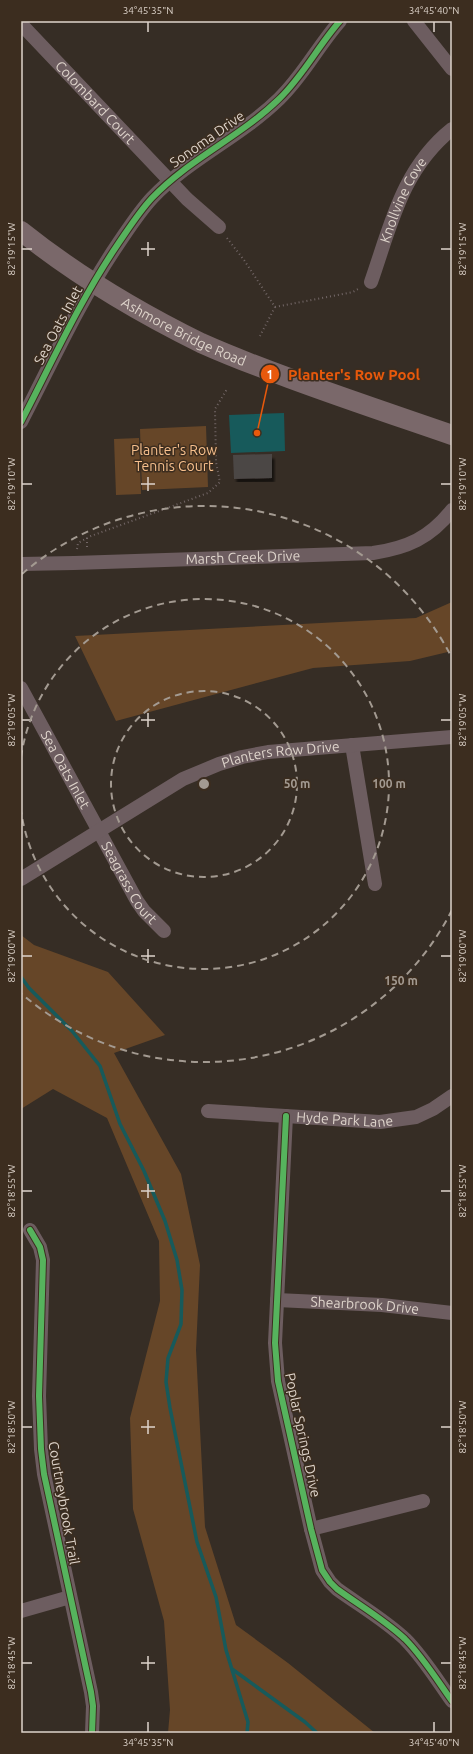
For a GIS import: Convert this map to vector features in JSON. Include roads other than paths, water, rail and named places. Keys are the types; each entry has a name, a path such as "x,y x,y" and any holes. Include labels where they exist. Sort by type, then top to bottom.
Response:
{"main road":[{"name":"Ashmore Bridge Road","path":"21,231 65,264 166,325 236,358 343,398 452,435"}],"street":[{"name":"Sonoma Drive","path":"94,282 137,216 170,180 256,119 279,99 301,75 340,21"},
{"path":"414,21 452,69"},
{"name":"Colombard Court","path":"21,24 194,206 219,227"},
{"name":"Knollvine Cove","path":"371,282 402,194 410,176 437,142 452,129"},
{"name":"Sea Oats Inlet","path":"21,422 81,304 94,282"},
{"name":"Marsh Creek Drive","path":"21,564 373,553 393,550 420,539 435,529 452,510"},
{"name":"Sea Oats Inlet","path":"21,688 99,831"},
{"name":"Planters Row Drive","path":"21,879 183,779 219,764 242,757 268,752 452,737"},
{"path":"352,745 375,884"},
{"name":"Seagrass Court","path":"99,831 137,901 164,931"},
{"name":"Hyde Park Lane","path":"208,1112 380,1122 406,1120 433,1109 452,1096"},
{"name":"Poplar Springs Drive","path":"286,1116 275,1343 278,1381 311,1529 322,1570 337,1589 390,1626 404,1639 416,1652 452,1701"},
{"name":"Courtneybrook Trail","path":"30,1230 40,1247 43,1260 39,1396 41,1449 44,1474 91,1692 93,1706 92,1733"},
{"name":"Shearbrook Drive","path":"277,1300 382,1305 452,1313"},
{"path":"311,1529 423,1501"},
{"path":"21,1611 70,1597"}],"water":[{"path":"284,413 285,451 231,453 229,415"}],"waterway":[{"path":"21,977 29,988 72,1031 100,1066 120,1124 144,1171 165,1221 177,1260 182,1290 181,1324 168,1358 166,1382 197,1542 216,1597 226,1650 248,1722 247,1733"},
{"path":"232,1669 305,1722 317,1733"}],"place":[{"name":"Planter's Row Pool","path":"257,433"}],"park label":[{"name":"Planter's Row Tennis Court","path":"174,458"}]}
